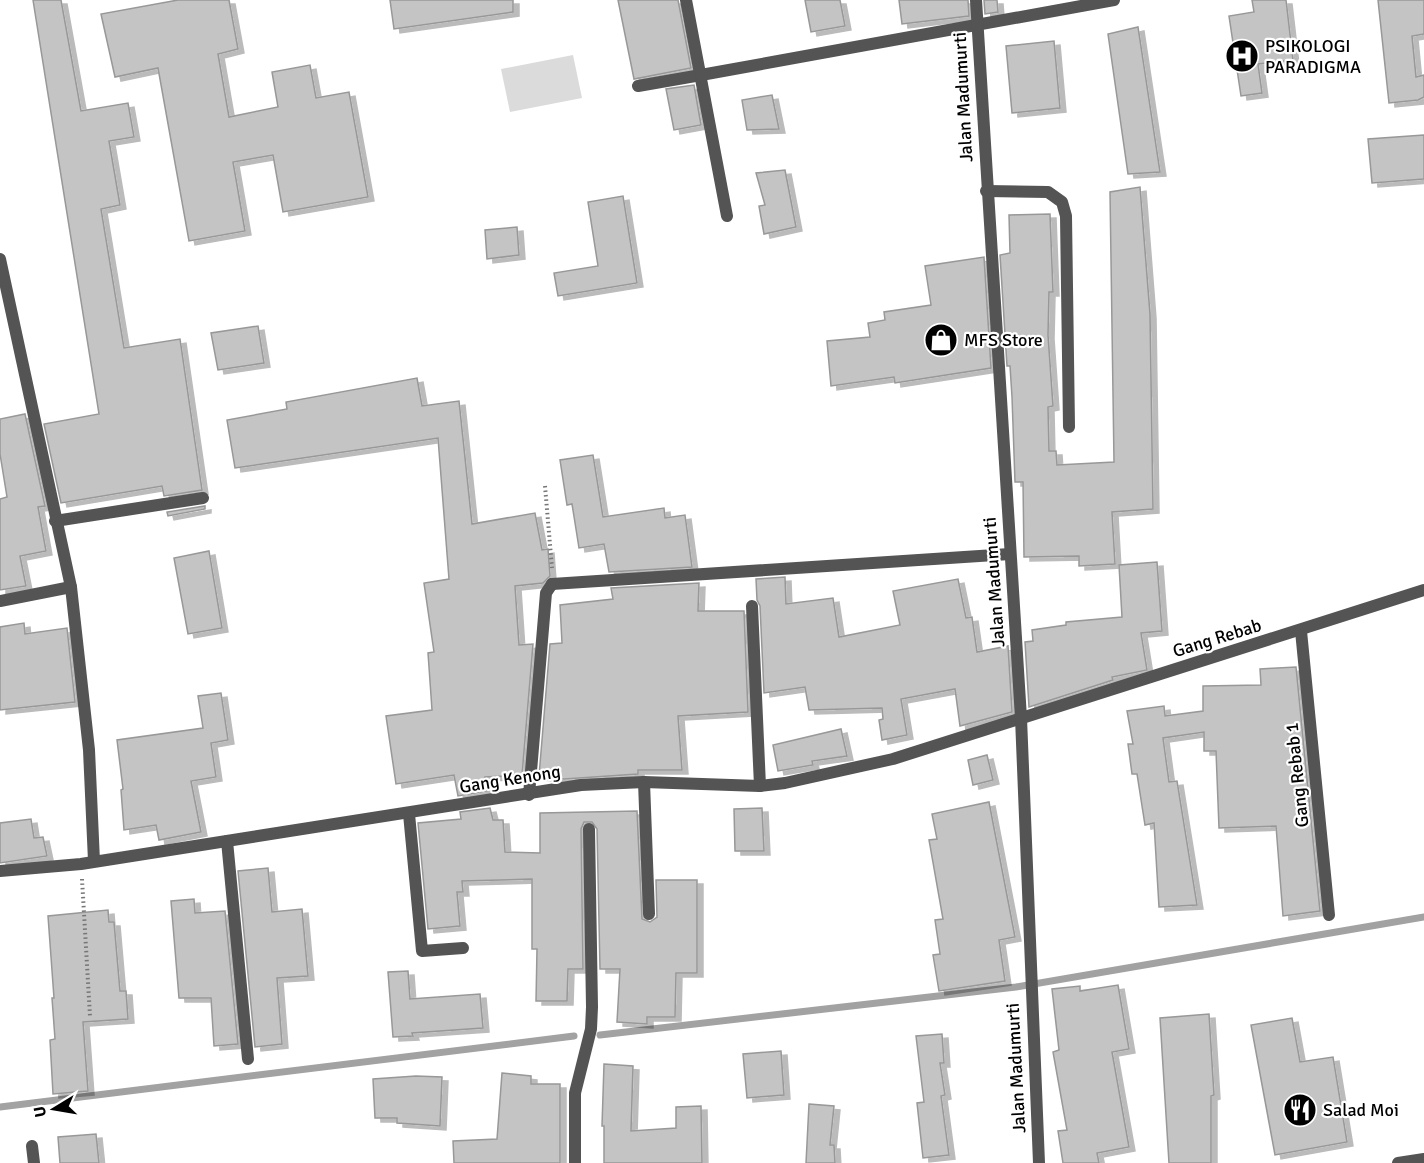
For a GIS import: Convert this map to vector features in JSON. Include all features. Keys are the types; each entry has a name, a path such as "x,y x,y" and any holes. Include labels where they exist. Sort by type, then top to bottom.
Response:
{"street":[{"path":"686,0 727,216"},
{"name":"Jalan Madumurti","path":"976,0 986,190 1021,718 1030,995 1039,1163"},
{"path":"638,86 1114,0"},
{"path":"986,190 1048,192 1062,202 1066,216 1068,427"},
{"path":"0,259 71,587 88,738 88,862"},
{"path":"55,521 203,498"},
{"path":"529,795 546,593 552,584 1010,554"},
{"path":"0,601 71,587"},
{"name":"Gang Rebab","path":"1021,718 1301,631 1424,590"},
{"path":"752,606 760,786"},
{"name":"Gang Rebab 1","path":"1301,631 1329,915"},
{"name":"Gang Kenong","path":"0,871 88,862 529,795 581,785 645,782 760,786 785,783 893,759 1021,718"},
{"path":"645,782 649,914"},
{"path":"409,813 422,951 464,948"},
{"path":"575,1163 575,1093 591,1029 592,1007 589,829"},
{"path":"227,841 248,1059"},
{"path":"32,1146 34,1163"},
{"path":"1398,1163 1424,1159"}],"path":[{"path":"545,486 550,525 552,584"},
{"path":"88,862 90,1016"}],"shaded area":[{"path":"573,55 582,98 510,112 501,69"}],"building":[{"path":"33,0 61,0 81,111 128,103 134,137 109,141 120,205 101,209 124,348 180,339 202,490 164,496 162,486 61,503 44,424 99,414"},
{"path":"178,0 229,0 238,49 218,54 229,117 278,107 272,72 310,65 316,98 349,92 368,197 283,212 273,155 233,162 245,231 189,241 158,68 115,77 101,14"},
{"path":"390,0 513,0 513,12 394,29"},
{"path":"618,0 678,0 691,68 634,79"},
{"path":"805,0 840,0 845,26 811,32"},
{"path":"899,0 968,0 969,16 902,24"},
{"path":"984,0 997,0 998,12 985,14"},
{"path":"1252,0 1286,0 1293,60 1258,64 1262,93 1241,96 1229,16 1254,12"},
{"path":"1378,0 1424,0 1424,34 1412,36 1416,77 1424,75 1424,97 1418,100 1389,103"},
{"path":"1138,27 1160,172 1128,174 1108,34"},
{"path":"1054,41 1060,108 1012,113 1006,46"},
{"path":"694,85 701,125 674,130 666,89"},
{"path":"772,95 779,129 747,130 742,100"},
{"path":"1424,135 1424,179 1372,183 1368,139"},
{"path":"785,170 796,227 764,234 759,206 765,205 756,173"},
{"path":"1140,187 1150,314 1153,509 1112,512 1115,564 1079,566 1079,556 1024,557 1023,482 1015,482 1010,366 1007,366 1000,255 1010,253 1009,215 1050,214 1053,292 1049,292 1048,335 1053,406 1048,407 1049,451 1056,451 1057,465 1114,462 1110,192"},
{"path":"623,196 637,283 558,296 554,273 598,266 588,202"},
{"path":"517,227 519,255 487,259 485,230"},
{"name":"MFS Store","path":"984,257 991,368 895,383 894,377 831,386 827,341 870,337 868,323 885,320 884,312 931,305 925,266"},
{"path":"258,326 264,363 218,370 211,333"},
{"path":"417,378 422,406 459,401 472,524 535,513 542,550 548,549 550,576 543,583 515,586 519,645 533,644 522,775 485,777 487,791 458,796 454,775 396,784 386,716 432,710 428,653 434,652 424,583 449,579 438,438 235,468 227,420 287,409 286,402"},
{"path":"25,414 45,506 38,507 46,551 20,556 26,586 0,590 0,499 7,497 0,454 0,419"},
{"path":"593,455 603,517 664,508 665,518 685,515 692,567 609,572 604,544 579,548 572,504 567,505 560,460"},
{"path":"205,506 205,509 168,516 167,512"},
{"path":"209,551 222,628 188,634 174,558"},
{"path":"1157,562 1162,631 1141,633 1147,670 1112,677 1113,680 1029,707 1025,642 1033,641 1032,630 1066,625 1066,622 1122,617 1119,565"},
{"path":"785,577 786,604 833,598 839,637 900,625 893,591 958,579 966,618 972,617 977,652 1008,646 1012,712 960,726 955,689 901,699 907,735 882,740 879,720 883,719 882,708 809,710 805,687 764,693 760,606 757,600 756,579"},
{"path":"699,583 698,611 744,611 748,712 678,716 682,770 638,770 638,774 564,779 539,776 550,644 562,643 560,605 613,599 611,588"},
{"path":"24,623 25,634 67,628 75,702 0,710 0,627"},
{"path":"1296,667 1320,911 1283,916 1276,826 1219,828 1216,751 1204,751 1204,732 1163,738 1169,782 1177,781 1197,905 1159,907 1154,823 1145,825 1137,774 1132,774 1128,744 1133,744 1127,711 1164,706 1165,716 1203,711 1203,686 1261,685 1260,669"},
{"path":"221,693 228,740 211,743 216,777 191,781 201,832 159,840 156,825 124,830 121,790 123,789 117,740 203,728 198,696"},
{"path":"841,729 847,756 812,761 813,765 778,771 773,745"},
{"path":"987,755 993,780 973,785 968,760"},
{"path":"989,802 1015,937 999,940 1005,981 939,991 933,955 940,954 935,920 943,919 929,840 937,839 932,814"},
{"path":"490,808 493,820 503,820 505,852 540,853 540,813 637,811 642,919 650,922 657,917 656,880 697,880 697,973 676,973 675,1017 647,1017 647,1024 617,1022 620,969 600,969 597,829 592,822 584,822 581,829 583,969 568,969 567,1001 536,1001 537,949 532,949 532,879 462,881 463,892 457,892 460,926 428,929 418,823 461,819 460,812"},
{"path":"762,808 764,851 735,851 734,809"},
{"path":"31,819 34,838 43,837 47,856 0,863 0,823"},
{"path":"268,868 272,912 302,909 308,976 277,978 282,1044 255,1047 238,871"},
{"path":"194,899 195,913 225,911 238,1044 214,1046 211,998 179,998 171,901"},
{"path":"108,910 109,922 114,922 120,991 126,991 128,1019 83,1022 88,1091 53,1094 50,1040 55,1039 52,998 54,998 48,916"},
{"path":"408,971 410,999 480,994 483,1028 412,1033 413,1036 393,1037 388,972"},
{"path":"1118,985 1129,1049 1112,1052 1129,1147 1097,1153 1099,1163 1063,1163 1058,1131 1067,1130 1053,1052 1059,1050 1052,989 1080,986 1080,991"},
{"path":"1209,1014 1214,1095 1211,1096 1211,1163 1169,1163 1160,1018"},
{"path":"1292,1018 1300,1062 1333,1057 1347,1142 1275,1155 1251,1025"},
{"path":"942,1034 944,1063 940,1063 945,1095 941,1096 949,1155 923,1158 917,1103 924,1102 916,1036"},
{"path":"781,1051 784,1095 747,1098 743,1054"},
{"path":"604,1064 633,1066 631,1131 676,1128 676,1107 701,1106 702,1163 604,1163 604,1126 602,1126"},
{"path":"502,1073 531,1076 531,1084 560,1084 560,1163 454,1163 453,1141 497,1139"},
{"path":"442,1077 440,1126 397,1123 397,1118 375,1118 373,1079"},
{"path":"809,1104 834,1106 830,1145 834,1145 835,1163 806,1163"},
{"path":"96,1134 99,1163 60,1163 58,1137"}],"waterway":[{"path":"600,1035 1016,987 1424,917"},
{"path":"0,1107 574,1036"}],"place":[{"name":"PSIKOLOGI PARADIGMA","path":"1242,56"},
{"name":"MFS Store","path":"941,340"},
{"name":"Salad Moi","path":"1300,1110"}]}
